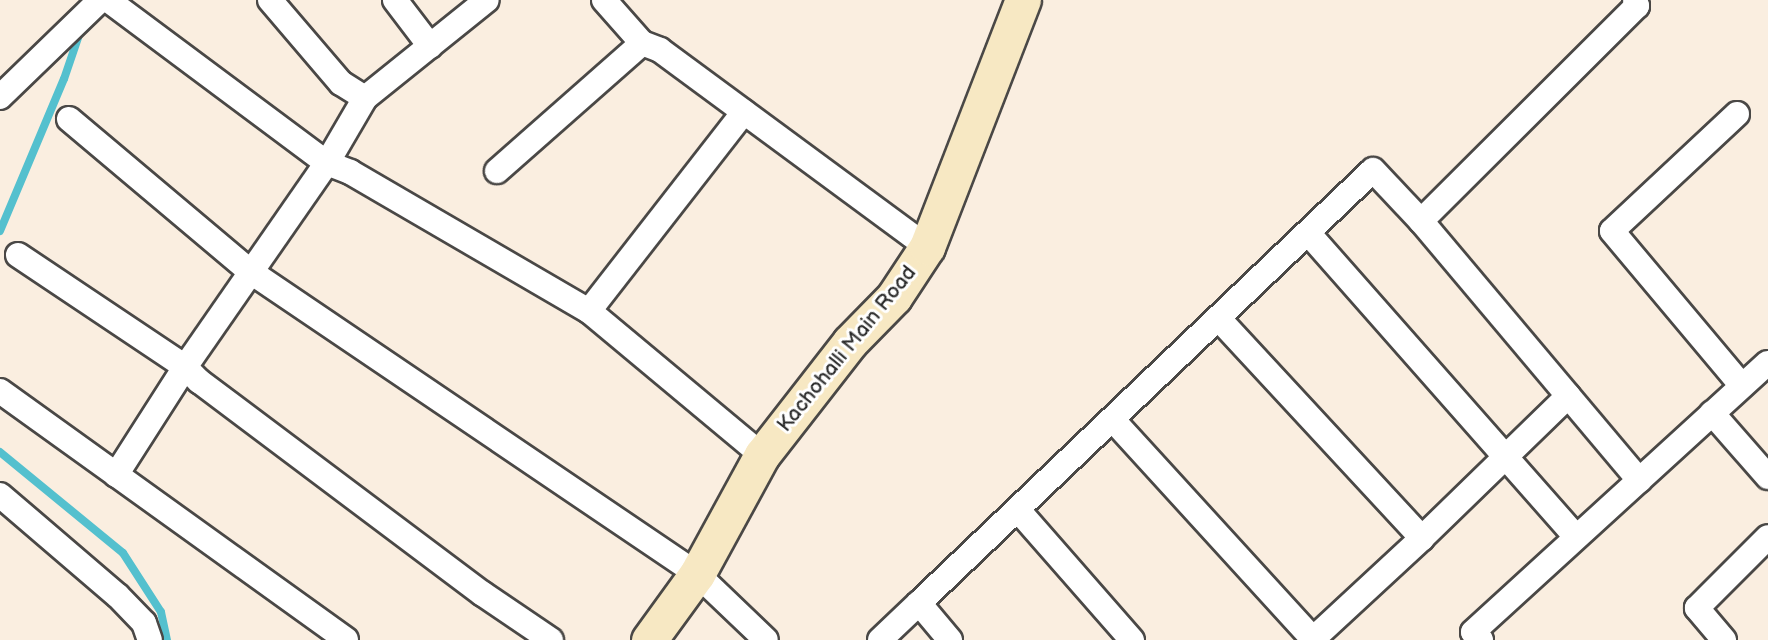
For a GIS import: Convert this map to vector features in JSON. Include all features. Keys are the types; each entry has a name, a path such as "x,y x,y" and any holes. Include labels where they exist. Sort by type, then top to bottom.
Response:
{"street":[{"path":"0,97 100,0"},
{"path":"108,0 327,163 350,172 589,312 762,455"},
{"path":"270,0 341,83 365,98"},
{"path":"395,0 430,46"},
{"path":"116,475 185,367 327,163 365,98 487,0"},
{"path":"604,0 642,43 660,50 927,247"},
{"name":"Kachohalli Main Road","path":"649,640 697,574 762,455 850,342 894,297 927,247 1023,0"},
{"path":"1421,221 1637,6 1635,0"},
{"path":"497,171 642,43"},
{"path":"589,312 744,112"},
{"path":"1737,114 1612,231 1742,386"},
{"path":"69,119 251,272 697,574 766,640"},
{"path":"880,640 1309,234 1373,170 1421,221 1639,480"},
{"path":"1309,234 1506,454 1575,536"},
{"path":"18,255 185,367 483,594 551,640"},
{"path":"1219,319 1422,538"},
{"path":"1473,637 1575,536 1768,363"},
{"path":"0,391 346,640"},
{"path":"1113,420 1313,640 1568,396"},
{"path":"1712,414 1768,477"},
{"path":"0,495 118,596 144,623 150,640"},
{"path":"1018,510 1132,640"},
{"path":"1724,640 1697,608 1768,537"},
{"path":"919,603 950,640"}],"waterway":[{"path":"0,231 64,79 82,26"},
{"path":"0,452 123,553 161,612 167,640"}]}
